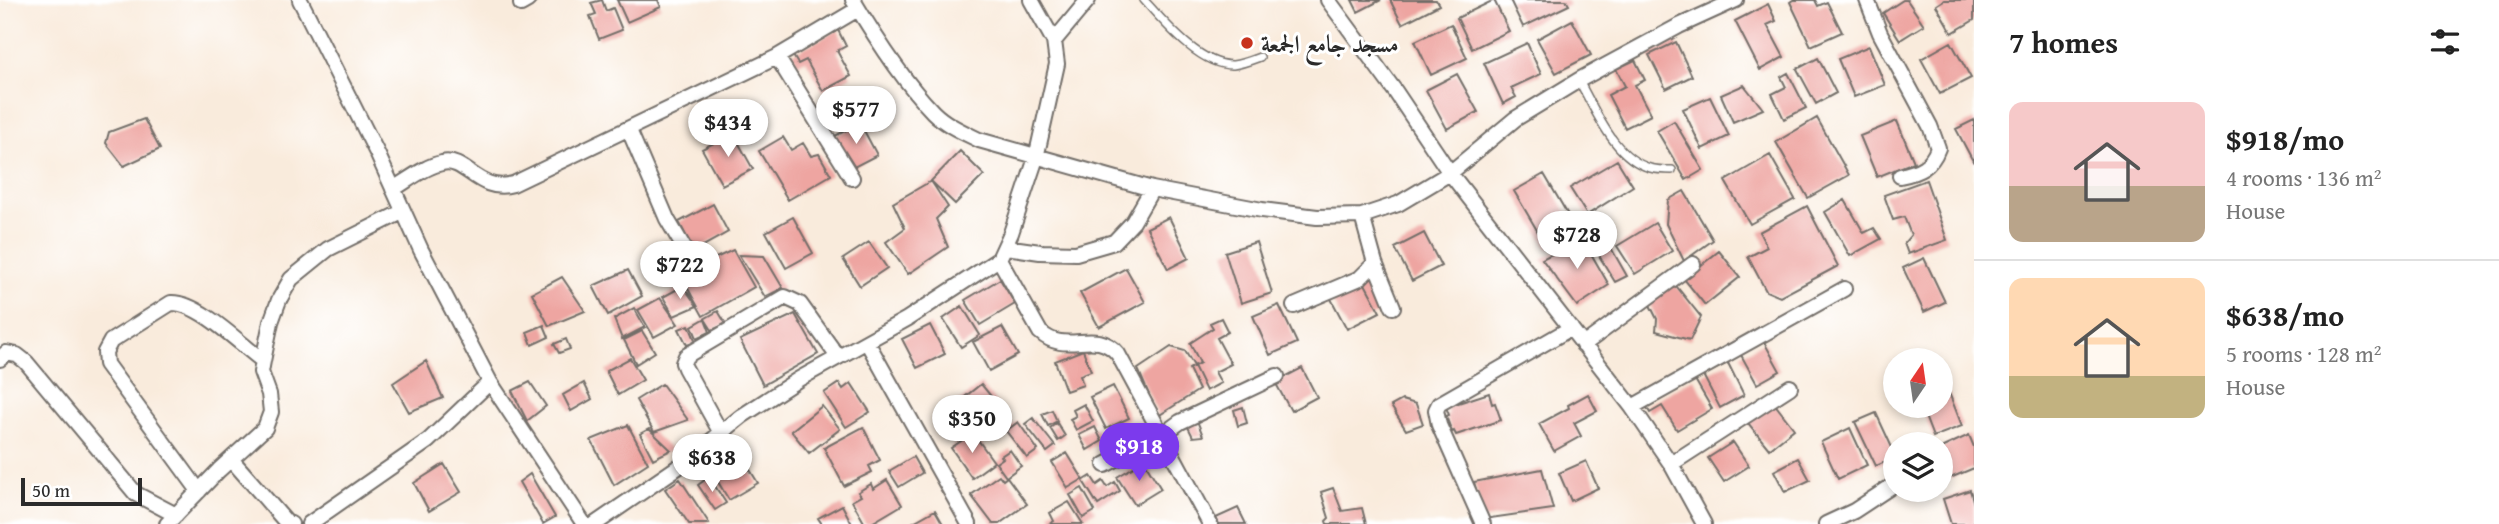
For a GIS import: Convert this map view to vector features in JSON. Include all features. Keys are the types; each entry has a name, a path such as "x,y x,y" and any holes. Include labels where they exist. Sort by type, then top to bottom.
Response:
{"street":[{"path":"300,0 449,307 490,382 584,524"},
{"path":"1031,0 1054,41 1055,73 1036,158 1002,253 1040,332 1047,339 1060,344 1093,341 1110,344 1210,524"},
{"path":"1054,41 1088,0"},
{"path":"1328,0 1395,91 1450,173 1632,407 1671,464 1704,524"},
{"path":"393,189 444,162 456,164 490,186 503,187 629,130 777,57 856,4 890,56 934,113 954,128 979,140 1152,189 1317,218 1362,216 1398,204 1450,173 1515,119 1579,80 1679,26 1736,0"},
{"path":"1867,0 1880,33 1930,126 1938,148 1928,165 1917,173 1900,176"},
{"path":"777,57 852,178"},
{"path":"629,130 667,219 690,258"},
{"path":"596,524 799,379 867,342 1002,253 1076,253 1114,242 1132,222 1152,189"},
{"path":"0,359 6,353 16,355 26,362 136,494 172,519 265,428 271,412 269,394 261,372 271,322 291,279 328,249 402,212"},
{"path":"1362,216 1375,263 1393,307"},
{"path":"1294,306 1360,278 1375,263"},
{"path":"1583,345 1693,264"},
{"path":"1632,407 1844,289"},
{"path":"721,433 685,368 683,363 686,356 785,298 800,304 838,357"},
{"path":"199,491 106,364 105,352 111,341 131,328 171,303 181,303 197,310 263,361"},
{"path":"1483,524 1439,425 1436,410 1439,404 1571,328"},
{"path":"867,342 970,524"},
{"path":"1105,465 1162,435 1180,422 1278,376"},
{"path":"309,524 428,441 490,382"},
{"path":"1671,464 1790,387"},
{"path":"231,459 286,522 291,524"},
{"path":"1826,524 1854,511 1883,492"}],"lane":[{"path":"1144,0 1187,44 1207,58 1232,65 1260,57"},
{"path":"1579,80 1607,131 1628,158 1650,168 1672,170"}],"building":[{"path":"602,0 606,11 613,8 622,30 599,39 590,16 596,14 591,3"},
{"path":"617,0 658,0 661,7 627,22"},
{"path":"1352,0 1381,0 1358,12"},
{"path":"1390,0 1436,0 1439,5 1402,24"},
{"path":"1494,0 1509,31 1472,49 1457,18"},
{"path":"1510,0 1566,0 1569,5 1523,27"},
{"path":"1815,0 1818,6 1827,2 1842,32 1811,46 1790,2"},
{"path":"1907,0 1924,25 1900,40 1883,13"},
{"path":"1944,0 1974,0 1974,20 1952,33 1936,5"},
{"path":"1768,4 1776,21 1767,25 1784,57 1760,70 1735,21"},
{"path":"1572,20 1591,55 1556,73 1537,39"},
{"path":"1451,24 1467,58 1431,75 1415,41"},
{"path":"838,30 846,46 837,51 851,76 823,91 806,60 798,64 792,54"},
{"path":"1676,42 1692,76 1666,89 1649,55"},
{"path":"1951,42 1971,78 1940,94 1921,59"},
{"path":"1527,43 1541,74 1511,88 1516,97 1503,104 1484,63"},
{"path":"1869,46 1885,85 1854,97 1838,59"},
{"path":"1818,58 1836,93 1816,104 1797,69"},
{"path":"1635,60 1645,80 1635,85 1651,115 1625,128 1608,95 1625,86 1616,69"},
{"path":"1788,73 1806,108 1784,119 1772,94 1786,87 1781,77"},
{"path":"1457,74 1478,112 1447,129 1426,90"},
{"path":"1744,85 1763,109 1733,122 1721,95"},
{"path":"1710,97 1729,136 1702,149 1683,109"},
{"path":"1817,118 1849,175 1808,198 1776,142"},
{"path":"144,119 160,149 124,166 106,143 109,132"},
{"path":"1974,120 1974,163 1956,129"},
{"path":"1674,121 1703,170 1686,180 1657,131"},
{"path":"1897,121 1914,162 1877,177 1860,136"},
{"path":"860,123 877,155 852,168 835,136"},
{"path":"733,133 753,169 722,185 702,149"},
{"path":"783,137 791,150 803,143 811,156 819,154 831,175 788,200 759,151"},
{"path":"960,151 984,175 955,204 931,181"},
{"path":"1770,155 1795,199 1750,224 1725,181"},
{"path":"1617,160 1633,186 1587,215 1570,188"},
{"path":"1544,174 1578,232 1548,249 1514,191"},
{"path":"1926,180 1947,240 1908,254 1904,243 1911,235 1904,217 1893,220 1884,195"},
{"path":"931,181 948,207 936,219 948,247 908,274 886,242 905,228 893,203"},
{"path":"1684,191 1713,240 1684,261 1666,224 1668,200"},
{"path":"1845,200 1864,233 1874,228 1881,239 1850,256 1825,212"},
{"path":"713,204 728,232 694,251 679,222"},
{"path":"1807,206 1838,266 1780,297 1766,291 1748,257 1767,247 1759,232"},
{"path":"793,217 813,253 786,268 766,232"},
{"path":"1169,217 1189,258 1168,269 1147,228"},
{"path":"1655,223 1672,251 1635,274 1617,246"},
{"path":"1424,233 1441,266 1412,281 1395,248"},
{"path":"1582,238 1609,285 1577,306 1542,259"},
{"path":"1607,241 1627,276 1615,282 1595,249"},
{"path":"869,242 887,268 860,286 843,259"},
{"path":"1256,242 1272,293 1241,303 1225,252"},
{"path":"733,250 754,287 703,316 686,285 711,272 705,263"},
{"path":"1719,251 1740,277 1705,305 1684,279"},
{"path":"739,255 764,256 783,288 765,297"},
{"path":"1924,258 1945,302 1924,312 1903,268"},
{"path":"1126,268 1145,302 1099,327 1080,293"},
{"path":"628,270 642,296 608,315 593,286"},
{"path":"562,277 585,311 549,326 532,293"},
{"path":"1000,279 1015,304 980,325 965,300"},
{"path":"1363,280 1380,312 1347,329 1330,297"},
{"path":"1673,282 1701,317 1690,340 1656,331 1657,319 1648,301"},
{"path":"683,286 697,306 674,316 663,297"},
{"path":"660,298 678,324 654,337 638,310"},
{"path":"1279,305 1297,343 1270,355 1253,316"},
{"path":"962,306 980,335 961,347 943,319"},
{"path":"634,308 645,327 622,339 614,319"},
{"path":"718,311 726,324 712,330 705,319 710,332 697,338 692,326"},
{"path":"795,314 818,354 763,385 740,340"},
{"path":"1221,318 1228,332 1217,338 1231,364 1215,372 1221,383 1206,391 1194,366 1200,363 1190,343 1213,328 1210,323"},
{"path":"544,325 549,337 532,345 527,332"},
{"path":"689,325 696,342 687,345 679,329"},
{"path":"930,325 945,354 917,368 902,339"},
{"path":"1002,327 1018,355 989,371 973,342"},
{"path":"642,331 655,352 636,364 624,340"},
{"path":"566,339 570,349 559,353 554,344"},
{"path":"1764,342 1780,371 1757,384 1741,355"},
{"path":"1171,347 1185,351 1194,366 1189,369 1199,390 1158,416 1138,369"},
{"path":"1083,350 1091,371 1080,375 1083,385 1066,391 1055,361"},
{"path":"630,358 643,380 618,395 606,371"},
{"path":"426,361 443,398 409,412 393,383"},
{"path":"1728,363 1744,395 1720,408 1703,375"},
{"path":"1302,368 1317,397 1291,411 1275,382"},
{"path":"1694,378 1712,409 1677,430 1662,406 1650,413 1646,406"},
{"path":"530,382 546,406 527,421 512,391"},
{"path":"584,383 592,399 571,411 563,395"},
{"path":"839,383 843,389 851,383 870,412 846,427 824,393"},
{"path":"662,384 688,420 654,432 636,400"},
{"path":"981,384 999,406 969,430 951,408"},
{"path":"1113,386 1129,418 1106,429 1090,397"},
{"path":"1489,393 1501,420 1456,435 1452,432 1446,416 1449,415 1446,407"},
{"path":"1588,394 1597,411 1574,423 1581,436 1554,451 1539,424"},
{"path":"1402,400 1416,404 1423,424 1406,430 1391,406"},
{"path":"1774,403 1794,429 1769,449 1748,423"},
{"path":"1953,403 1962,426 1946,432 1931,432 1926,418 1953,418"},
{"path":"1084,404 1093,421 1076,430 1070,419 1076,416 1073,410"},
{"path":"822,406 840,429 809,453 791,431"},
{"path":"1243,407 1247,423 1238,426 1234,410"},
{"path":"1052,410 1057,421 1048,426 1042,414"},
{"path":"1876,413 1885,432 1883,463 1876,466 1855,422"},
{"path":"1033,418 1055,446 1047,452 1025,424"},
{"path":"1196,418 1203,436 1193,437 1186,423"},
{"path":"1018,422 1038,450 1027,458 1006,431"},
{"path":"1057,423 1065,436 1058,441 1050,428"},
{"path":"628,425 648,463 614,485 591,440"},
{"path":"863,427 880,460 869,466 872,472 844,486 824,448"},
{"path":"1095,427 1102,441 1087,450 1079,435"},
{"path":"1850,428 1867,465 1838,479 1821,442"},
{"path":"649,429 671,450 653,459 640,434"},
{"path":"973,433 994,462 972,478 951,448"},
{"path":"1969,435 1974,447 1974,468 1953,477 1953,442"},
{"path":"1733,442 1749,466 1724,482 1708,458"},
{"path":"1010,450 1021,466 1006,477 996,463"},
{"path":"1067,453 1083,479 1068,488 1052,462"},
{"path":"741,455 758,483 729,500 712,472"},
{"path":"913,457 922,473 899,487 889,471"},
{"path":"1798,458 1810,480 1785,492 1774,471"},
{"path":"1144,461 1161,489 1135,505 1117,477"},
{"path":"1586,461 1598,488 1571,501 1559,473"},
{"path":"444,464 461,492 429,511 414,483"},
{"path":"1542,469 1553,509 1484,519 1474,482"},
{"path":"530,474 555,517 543,524 519,482"},
{"path":"999,475 1003,480 1007,477 1027,504 999,524 993,524 971,495"},
{"path":"1091,476 1097,485 1103,481 1107,487 1115,482 1120,491 1098,505 1083,481"},
{"path":"709,477 726,503 715,510 698,485"},
{"path":"680,479 709,523 689,524 665,489"},
{"path":"887,480 902,505 870,524 865,524 852,501 861,496 858,492 871,484 873,489"},
{"path":"1082,488 1095,511 1083,518 1070,495"},
{"path":"1333,488 1342,511 1362,508 1366,524 1327,524 1329,518 1321,492"},
{"path":"1970,490 1974,504 1974,524 1951,524 1944,502 1953,502 1953,496"},
{"path":"1069,502 1083,524 1049,524 1054,521 1050,513"},
{"path":"842,505 852,524 822,524 818,518"},
{"path":"1238,508 1246,524 1219,524 1216,518"},
{"path":"935,510 943,524 910,524"}],"place":[{"name":"مسجد جامع الجمعة","path":"1247,43"}]}
